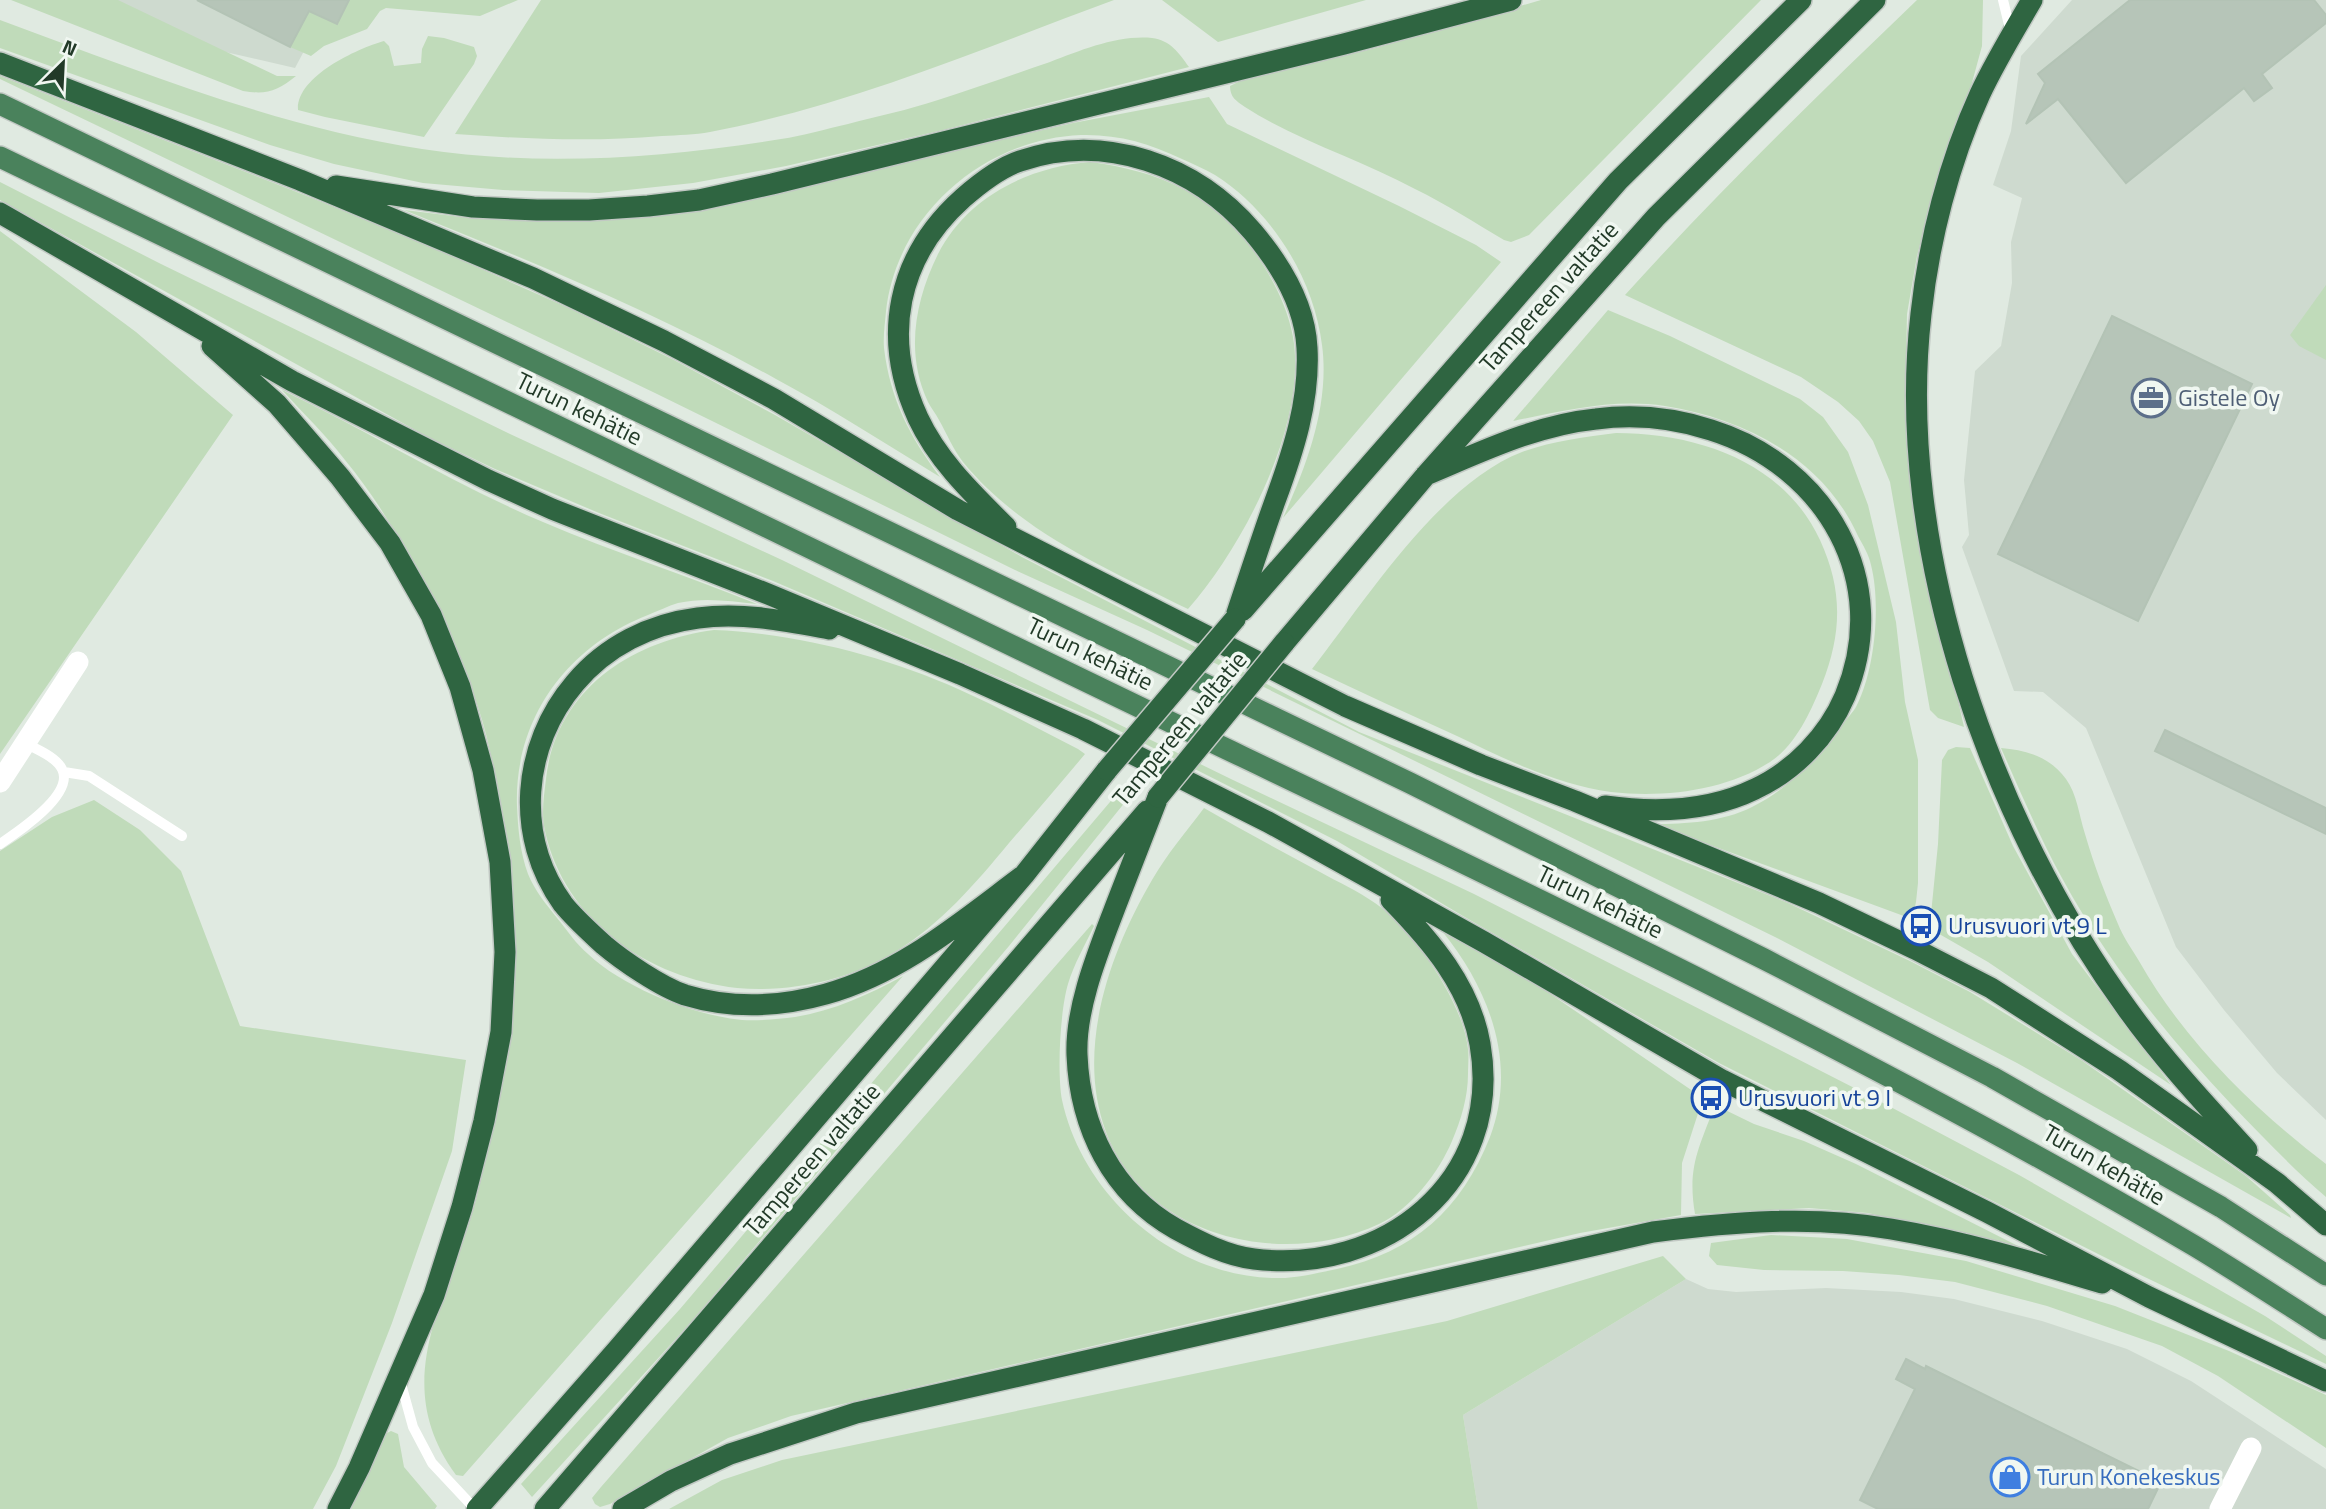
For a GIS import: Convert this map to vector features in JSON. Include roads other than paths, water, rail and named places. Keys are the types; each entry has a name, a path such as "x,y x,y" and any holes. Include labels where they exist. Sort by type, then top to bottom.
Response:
{"highway":[{"path":"300,180 473,207 589,210 699,200 1345,44 1511,0"},
{"name":"Tampereen valtatie","path":"475,1509 617,1350 1024,875 1107,770 1235,619 1618,181 1801,0"},
{"name":"Tampereen valtatie","path":"545,1509 1158,797 1426,475 1656,217 1874,0"},
{"path":"2032,0 1980,95 1958,152 1942,206 1921,313 1916,374 1918,432 1924,508 1942,597 1961,673 1982,738 2013,813 2048,882 2128,1010 2178,1074 2277,1183"},
{"path":"0,62 300,180 533,278 664,341 774,399 958,510 1345,706 1819,904 1992,988 2119,1070 2277,1183 2326,1225"},
{"name":"Turun kehätie","path":"0,104 1397,776 1752,953 1992,1077 2221,1207 2326,1275"},
{"path":"1020,541 948,466 918,418 903,374 899,349 898,320 906,282 917,254 941,219 969,193 1002,170 1018,162 1059,151 1102,151 1145,159 1199,184 1244,222 1270,254 1289,284 1305,332 1306,381 1298,433 1235,619"},
{"name":"Turun kehätie","path":"0,158 1383,824 1746,1003 1987,1128 2196,1247 2326,1329"},
{"path":"0,213 292,381 488,480 552,509 867,635 1083,729 1268,822 1484,942 1721,1080 1987,1212 2149,1297 2326,1381"},
{"path":"181,318 277,404 341,477 390,543 431,615 455,675 483,771 500,862 505,953 501,1032 484,1121 462,1207 434,1295 359,1468 338,1509"},
{"path":"1426,475 1519,436 1552,426 1615,417 1665,419 1722,433 1765,453 1790,471 1813,495 1826,510 1843,542 1857,587 1860,622 1858,654 1840,707 1811,748 1780,774 1756,789 1705,805 1660,811 1633,810 1575,801"},
{"path":"867,635 769,618 711,617 679,621 647,631 600,657 572,687 549,722 531,776 530,805 536,847 546,876 561,901 572,915 625,963 682,994 726,1004 774,1004 835,991 892,968 917,955 1024,875"},
{"path":"1158,797 1104,938 1085,998 1077,1053 1081,1090 1085,1114 1096,1142 1108,1166 1127,1191 1157,1218 1214,1247 1251,1259 1271,1261 1331,1256 1370,1245 1406,1225 1433,1202 1447,1186 1465,1156 1478,1121 1483,1081 1480,1041 1473,1017 1452,971 1410,919 1376,883"},
{"path":"623,1509 671,1481 730,1454 856,1413 1653,1232 1714,1224 1767,1222 1827,1222 1889,1228 2006,1254 2149,1297"}],"street":[{"path":"0,782 78,662"},
{"path":"2220,1509 2251,1448"}],"lane":[{"path":"2003,0 2011,35"},
{"path":"0,844 48,807 64,782 64,772 56,762 27,744"},
{"path":"64,772 89,776 183,836"},
{"path":"399,1374 413,1427 432,1463 475,1509"}],"place":[{"name":"Gistele Oy","path":"2151,398"},
{"name":"Urusvuori vt 9 L","path":"1921,926"},
{"name":"Urusvuori vt 9 I","path":"1711,1098"},
{"name":"Turun Konekeskus","path":"2010,1477"}]}
